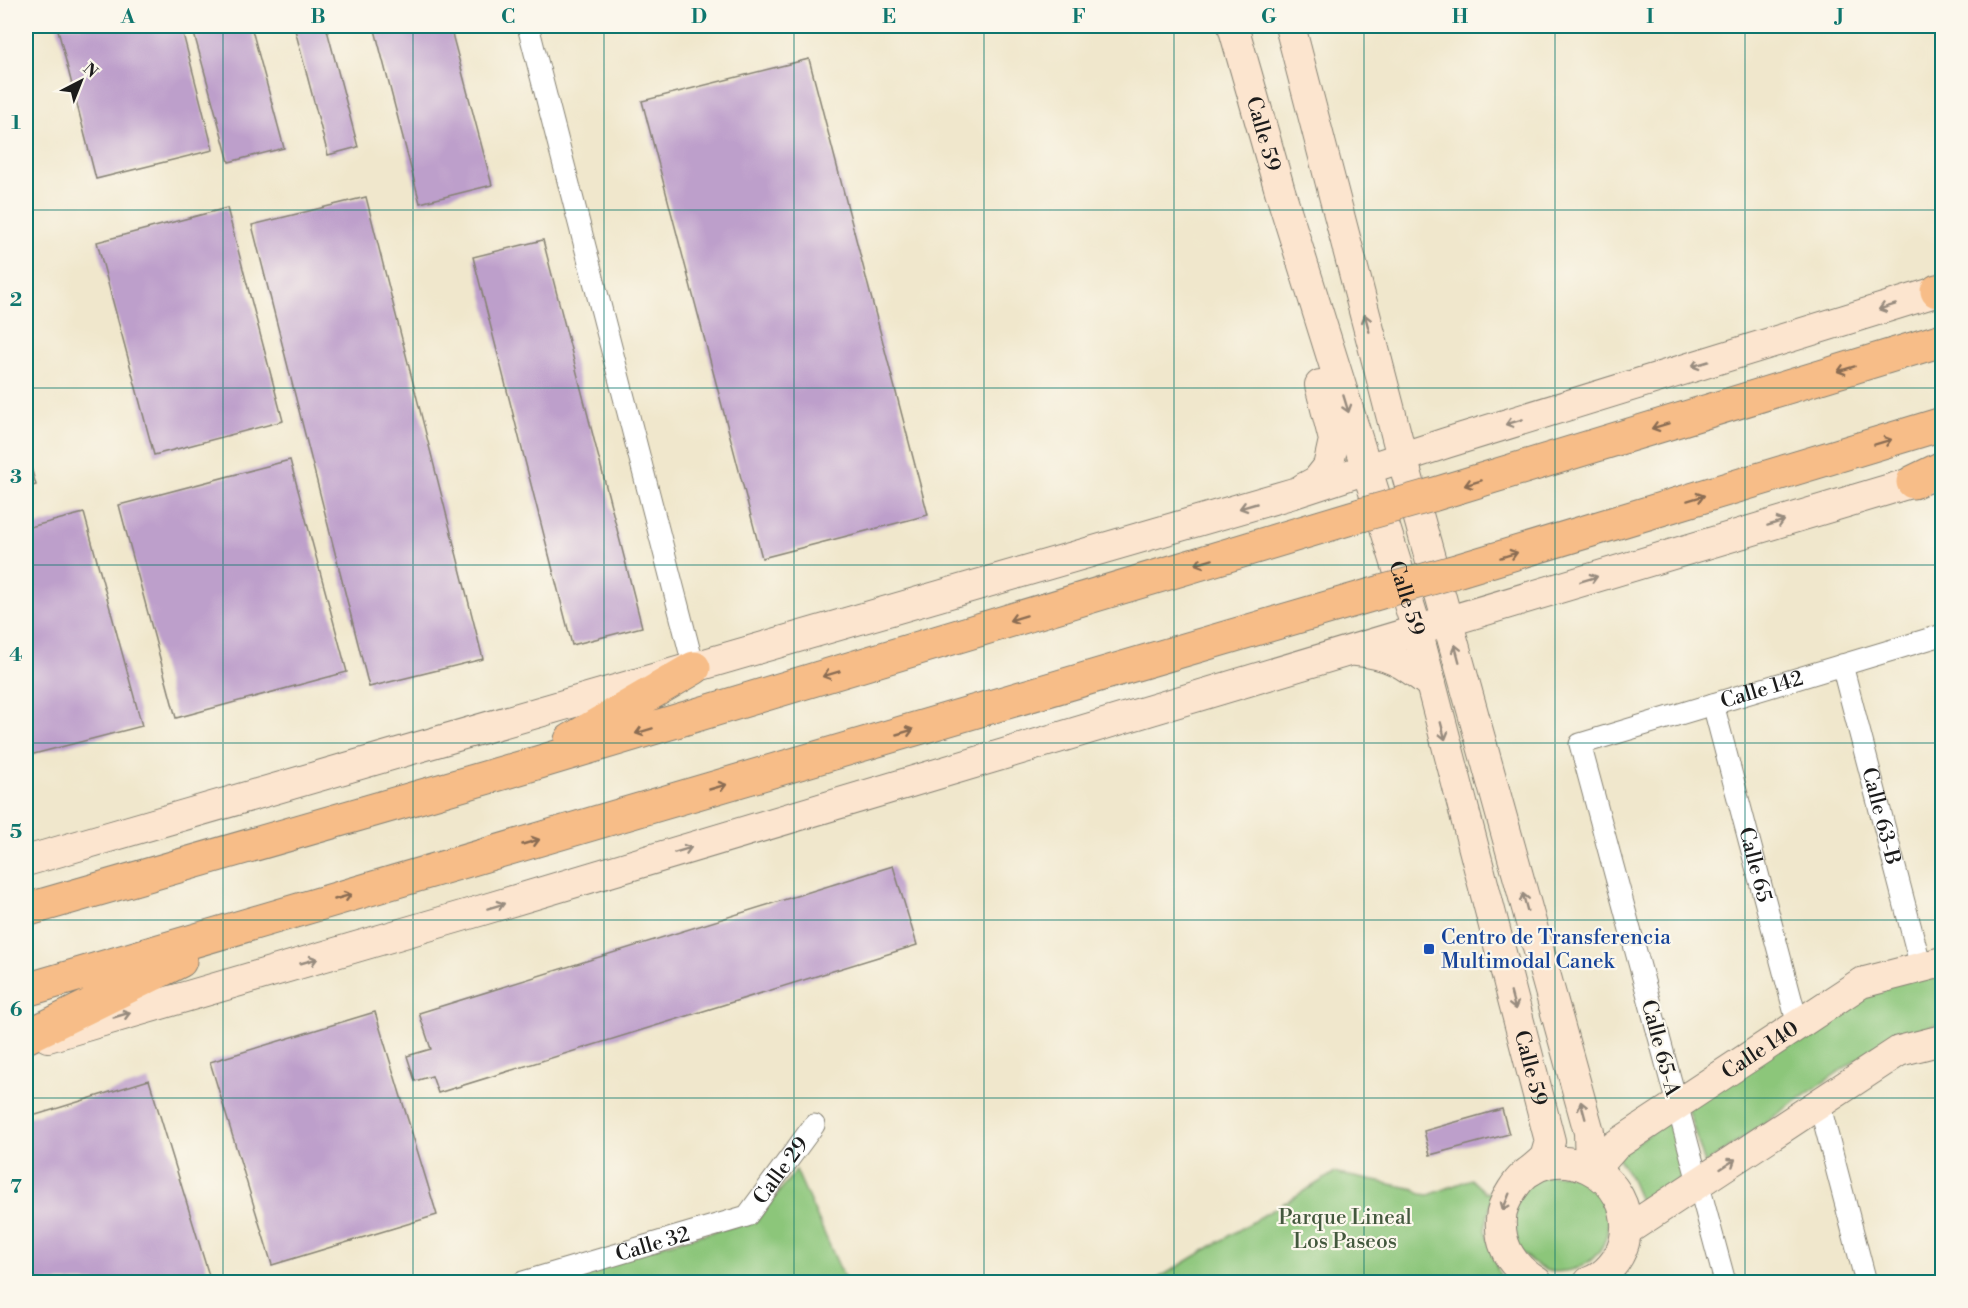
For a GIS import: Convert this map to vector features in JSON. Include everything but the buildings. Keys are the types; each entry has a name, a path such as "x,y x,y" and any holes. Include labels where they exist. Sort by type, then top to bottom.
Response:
{"highway":[{"path":"26,910 530,765 1942,340"},
{"path":"26,990 1454,572 1942,424"},
{"path":"1928,477 1942,468"},
{"path":"530,765 694,668"},
{"path":"26,1036 274,917"}],"main road":[{"name":"Calle 59","path":"1233,26 1280,191 1417,630 1550,1141 1545,1158 1516,1184 1505,1200 1501,1218 1501,1236 1507,1254 1523,1278"},
{"name":"Calle 59","path":"1290,26 1402,457 1589,1132 1592,1169"},
{"path":"1280,191 1299,305 1334,440 1328,467 1317,481 1294,492"},
{"path":"26,861 1294,492 1941,291"},
{"path":"26,1043 479,911 1928,477"},
{"path":"1347,650 1375,652 1389,656 1402,662 1431,684"},
{"name":"Calle 140","path":"1592,1169 1616,1145 1861,983 1931,964"},
{"path":"1627,1230 1899,1051 1941,1046"},
{"path":"1530,1172 1549,1164 1570,1162 1592,1169 1608,1181 1619,1196 1625,1212 1627,1230 1622,1250 1611,1267 1596,1280 1589,1282"}],"street":[{"path":"528,26 694,668"},
{"name":"Calle 142","path":"1580,744 1942,635"},
{"name":"Calle 63-B","path":"1842,665 1931,964"},
{"name":"Calle 65","path":"1713,704 1797,1025"},
{"name":"Calle 65-A","path":"1580,744 1725,1282"},
{"path":"1817,1105 1822,1114 1866,1282"},
{"name":"Calle 29","path":"747,1216 814,1125"},
{"name":"Calle 32","path":"523,1282 747,1216"}],"green space":[{"path":"1942,968 1942,1023 1888,1038 1705,1164 1687,1108 1864,989"},
{"path":"1674,1118 1688,1175 1641,1203 1629,1175 1616,1156"},
{"path":"796,1170 846,1282 523,1282 757,1220"},
{"name":"Parque Lineal Los Paseos","path":"1334,1173 1415,1189 1421,1194 1429,1195 1471,1179 1485,1192 1493,1193 1485,1230 1502,1282 1152,1282"},
{"path":"1570,1174 1591,1186 1601,1195 1607,1211 1607,1232 1600,1251 1585,1264 1576,1269 1548,1271 1536,1265 1517,1249 1514,1201 1537,1177"}],"place":[{"name":"Centro de Transferencia Multimodal Canek","path":"1429,949"}]}
